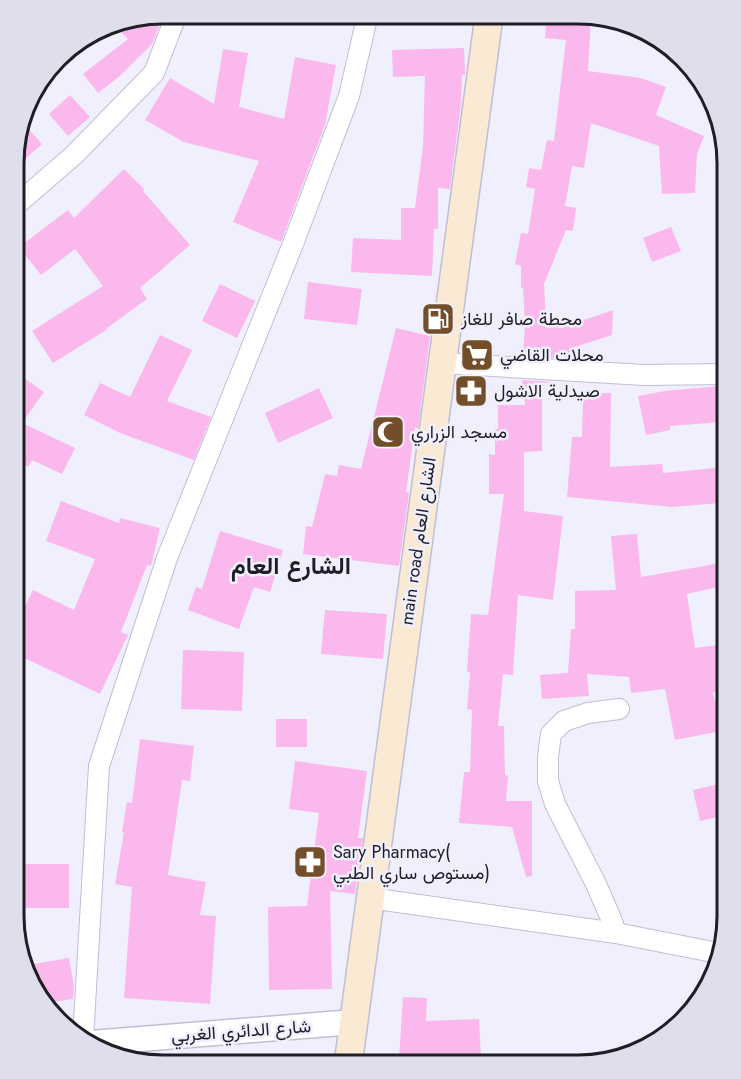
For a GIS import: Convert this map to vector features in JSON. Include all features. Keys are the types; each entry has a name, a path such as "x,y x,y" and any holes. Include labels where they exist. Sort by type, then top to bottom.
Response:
{"main road":[{"name":"main road الشارع العام","path":"349,1055 488,24"}],"street":[{"path":"24,198 74,155 154,73 173,24"},
{"path":"84,1030 99,765 167,558 293,244 349,96 366,24"},
{"path":"442,363 644,375 717,374"},
{"path":"616,933 595,882 555,804 548,781 548,757 551,734 564,721 588,713 619,709"},
{"path":"370,898 616,933 712,952"},
{"name":"شارع الدائري الغربي","path":"105,1042 354,1022"}],"building":[{"path":"154,24 159,27 152,44 120,76 98,93 83,74 128,39 120,31"},
{"path":"546,24 591,25 588,71 641,78 666,87 656,115 704,136 697,154 695,193 662,194 659,146 591,123 584,168 572,166 565,206 576,208 573,231 566,230 544,284 546,322 572,324 613,310 612,335 572,348 571,359 523,356 525,322 523,288 521,288 521,266 515,264 521,233 528,234 535,189 526,187 529,168 541,170 547,140 554,141 566,40 545,38"},
{"path":"464,48 465,75 462,75 461,103 450,189 438,188 438,229 434,229 432,276 351,272 353,238 401,240 401,208 415,208 423,146 425,76 393,77 392,50"},
{"path":"223,49 248,53 239,107 284,119 295,57 336,65 325,125 281,242 233,222 259,161 184,142 145,120 170,78 214,104"},
{"path":"70,95 90,117 68,136 49,114"},
{"path":"29,129 42,144 24,160"},
{"path":"124,169 144,189 143,191 190,245 140,288 147,299 108,329 53,363 32,331 103,286 75,249 41,275 24,253 24,243 68,210 74,218"},
{"path":"671,227 681,251 652,262 643,238"},
{"path":"308,282 362,289 357,325 304,319"},
{"path":"220,284 255,301 237,338 202,321"},
{"path":"396,328 430,336 418,428 415,427 406,492 409,493 399,566 303,554 306,526 312,527 325,474 337,476 339,465 361,469"},
{"path":"160,335 192,350 167,401 211,417 194,460 120,433 84,415 100,383 130,397"},
{"path":"24,378 44,392 24,420"},
{"path":"522,380 555,382 542,383 542,451 524,452 524,511 563,516 553,600 518,595 513,675 503,674 498,726 504,726 505,775 508,776 506,801 532,801 532,876 526,877 512,827 459,823 464,772 470,772 472,710 467,709 470,672 467,672 471,614 488,615 504,494 489,494 489,454 495,455 498,405 525,405"},
{"path":"717,386 717,422 670,426 670,430 646,435 638,396"},
{"path":"319,388 333,418 278,443 265,413"},
{"path":"583,393 611,393 610,467 662,464 663,473 716,468 717,503 672,507 567,497 572,437 582,437"},
{"path":"24,424 75,448 62,474 32,460 28,467 24,465"},
{"path":"61,501 119,523 120,518 160,528 151,566 147,565 121,632 128,635 100,694 24,658 24,608 33,590 74,610 95,559 46,541"},
{"path":"220,531 283,550 270,592 254,587 239,629 188,610 196,587 202,589"},
{"path":"637,534 641,577 717,564 717,587 687,594 695,648 717,645 717,691 713,692 717,712 717,732 675,740 665,689 631,693 629,677 587,674 589,696 542,699 540,675 568,673 571,629 575,629 575,591 616,590 611,536"},
{"path":"325,610 387,614 383,659 321,654"},
{"path":"183,650 244,652 242,711 181,709"},
{"path":"276,719 307,719 307,747 276,747"},
{"path":"140,739 194,746 190,781 182,780 168,875 206,882 200,915 216,916 210,1004 124,998 132,887 115,884 127,802 132,803"},
{"path":"295,761 367,771 358,838 363,838 355,894 330,891 332,989 269,990 268,907 307,906 319,813 289,809"},
{"path":"717,784 717,817 700,821 693,790"},
{"path":"24,864 69,864 69,908 24,908"},
{"path":"69,958 74,986 73,999 54,1002 38,978 32,964"},
{"path":"403,997 427,998 426,1021 479,1019 481,1055 399,1055"}],"place":[{"name":"محطة صافر للغاز","path":"438,319"},
{"name":"محلات القاضي","path":"477,355"},
{"name":"صيدلية الاشول","path":"471,391"},
{"name":"مسجد الزراري","path":"388,432"},
{"name":"Sary Pharmacy( مستوص ساري الطبي)","path":"310,862"}],"district":[{"name":"الشارع العام","path":"291,566"}]}
